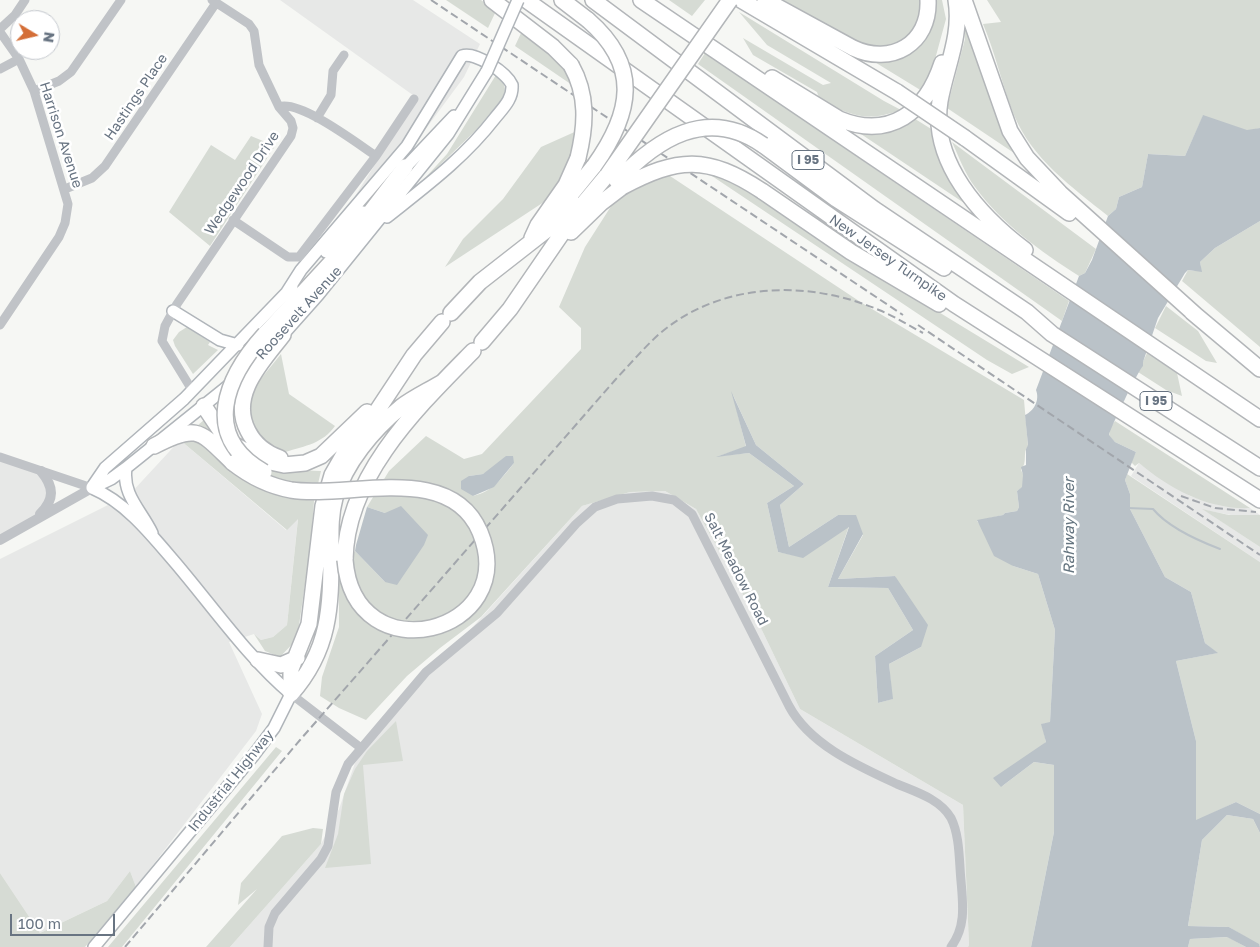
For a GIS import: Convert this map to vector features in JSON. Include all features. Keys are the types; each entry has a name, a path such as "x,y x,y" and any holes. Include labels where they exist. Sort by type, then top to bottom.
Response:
{"highway":[{"path":"492,0 553,46 571,64 577,76 584,102 584,131 578,158 566,184 538,225 530,242"},
{"name":"New Jersey Turnpike","path":"526,0 954,308"},
{"path":"562,0 588,20 614,47 624,70 626,84 624,110 609,176"},
{"name":"I 95","path":"593,0 874,208 1026,316 1260,468"},
{"path":"643,0 832,116 850,124 873,127 885,126 908,115 928,93 940,67 951,24 948,0"},
{"name":"I 95","path":"643,0 1046,270"},
{"path":"540,266 586,217 609,176 723,0"},
{"path":"405,167 336,257 241,364 227,394 225,411 227,427 240,453 256,468 283,478 391,487 417,489 441,496 460,507 471,518 480,532 486,557 485,574 476,598 464,612 444,625 421,631 399,629 378,620 357,600 348,578 345,560 351,517 365,483 383,454 444,381 510,309 578,210 609,176 730,0"},
{"path":"741,0 896,92 1073,210"},
{"path":"765,0 862,53 881,56 902,50 918,36 927,17 928,0"},
{"path":"956,0 958,24 956,38 938,116 939,133 944,149 960,182 984,212 1046,270 1260,419"},
{"path":"964,0 1010,131 1036,170 1073,210 1260,369"},
{"path":"291,694 291,669 306,634 311,613 321,517 328,486 344,454 369,423 420,347 480,282 609,176 650,149 687,132 724,129 745,134 843,203 1026,316"},
{"path":"609,176 697,164 710,165 732,172 851,252 954,308"},
{"name":"I 95","path":"954,308 977,319 1260,500"},
{"path":"283,335 255,372 246,388 242,411 248,432 262,448 274,456 288,459 302,458 317,453 339,439"},
{"path":"291,694 308,675 327,627 330,602 332,516 342,479 360,450 395,412 444,381"},
{"path":"204,406 222,433 235,446 261,460 290,466 313,460 328,452 394,386"},
{"path":"154,446 179,434 196,433 211,441 233,463 257,479 292,490 391,487"},
{"path":"258,660 278,666 297,658"}],"main road":[{"name":"Roosevelt Avenue","path":"92,488 111,479 204,406 283,335 372,229 448,134 486,71 518,0"},
{"path":"287,292 301,270 407,146 462,56 475,56 506,76 512,85 511,96 481,136 443,174 372,229"},
{"name":"Roosevelt Avenue","path":"92,488 105,468 192,390 238,345 468,100"},
{"path":"173,311 220,340 238,345"},
{"path":"192,390 204,406"},
{"path":"126,468 125,481 128,493 144,517 154,539"},
{"path":"92,488 119,504 154,539 258,660 291,694"},
{"name":"Industrial Highway","path":"94,947 257,751 274,728 291,694"}],"street":[{"path":"0,28 15,15 25,0"},
{"path":"34,91 59,81 72,72 121,0"},
{"name":"Wedgewood Drive","path":"192,390 163,345 163,330 173,311 293,131 291,121 279,107 259,65 254,31 248,24 214,1"},
{"name":"Hastings Place","path":"64,189 92,178 105,166 214,1"},
{"name":"Harrison Avenue","path":"0,32 10,46"},
{"path":"317,118 331,95 333,71 344,55"},
{"path":"0,69 17,60"},
{"name":"Harrison Avenue","path":"0,325 63,230 68,210 64,189 34,91 19,60"},
{"path":"233,220 288,257 299,257 376,156 414,99"},
{"path":"279,107 291,106 317,118 376,156"},
{"path":"0,457 92,488"},
{"path":"30,523 47,507 51,500 52,491 49,481 41,471"},
{"name":"Roosevelt Avenue","path":"0,540 92,488"},
{"name":"Salt Meadow Road","path":"268,947 269,927 275,913 321,859 328,846 336,792 348,764 361,748 426,672 497,613 590,511 607,502 623,498 652,496 668,498 688,509 699,524 789,706 803,728 818,740 865,768 932,800 950,817 957,842 963,910 961,929 951,947"},
{"path":"291,694 361,748"}],"shaded area":[{"path":"280,0 413,0 480,44 464,77 422,134 347,215 345,212 417,98"},
{"path":"446,0 481,0 496,11 488,28"},
{"path":"669,0 705,0 692,16"},
{"path":"781,0 921,0 923,11 911,36 891,46 877,49 857,43"},
{"path":"934,0 942,0 946,19 934,63 922,91 873,61 896,53 931,27"},
{"path":"987,0 1260,0 1260,128 1248,131 1203,116 1185,156 1148,154 1142,187 1119,197 1116,209 1108,216 1054,171 1042,159 1022,131 1014,115 983,24 1001,22"},
{"path":"739,12 901,110 878,116 859,116 820,101 817,92 753,55 743,38 823,85 831,83 767,45"},
{"path":"965,13 1020,157 947,108 965,39"},
{"path":"522,31 566,68 575,87 515,46"},
{"path":"705,53 1069,301 1062,321 698,64"},
{"path":"496,75 505,86 499,108 416,188 447,154"},
{"path":"912,117 936,132 976,211 849,126"},
{"path":"579,130 568,169 550,198 445,267 463,239 503,199 541,147"},
{"path":"251,136 275,146 210,246 169,212 211,145 235,160"},
{"path":"952,142 1096,249 1085,273 1079,276 1050,257 1009,225 971,182"},
{"path":"703,170 730,177 886,280 1029,367 1012,374 987,360"},
{"path":"667,174 862,303 1024,400 1028,446 1021,470 1023,474 1023,487 1017,491 1019,507 1017,511 977,521 1013,566 1038,574 1055,630 1050,723 1042,724 1046,742 1001,787 1034,762 1054,765 1054,832 1031,947 968,947 963,805 800,709 756,618 696,509 665,491 630,492 582,506 481,617 407,676 366,720 339,708 320,696 322,677 339,627 339,571 355,551 385,582 385,513 367,507 389,471 426,436 464,459 482,454 581,349 581,328 559,307 585,247 615,200","holes":["733,395 756,445 804,484 780,505 789,547 838,515 863,535 838,579 895,576 921,647 889,664 892,699 878,703 875,656 913,630 888,588 828,587 849,526 803,557 778,552 767,503 794,486 749,453 719,456 746,447","514,463 501,479 486,491 473,496 469,476 483,474"]},
{"path":"1260,221 1260,347 1182,281 1188,270 1201,269 1200,262 1215,248"},
{"path":"1166,306 1198,331 1217,363 1206,361 1155,328"},
{"path":"187,327 210,342 208,345 218,350 193,374 173,340 179,332"},
{"path":"1147,353 1177,373 1182,396 1166,390 1138,372"},
{"path":"281,354 289,394 335,426 319,440 307,446 285,452 262,440 248,414 255,386"},
{"path":"204,420 217,437 269,469 321,471 314,501 311,543 297,639 280,657 265,651 254,634 261,640 273,637 287,625 298,519 287,530 180,440"},
{"path":"1115,421 1250,508 1220,505 1191,496 1164,481 1139,463 1135,466 1131,462 1136,452 1115,442 1109,436 1110,428"},
{"path":"180,440 286,530 298,518 287,625 273,637 261,640 254,634 229,642 262,714 256,731 136,887 130,871 107,901 40,933 0,873 0,559 130,494"},
{"path":"0,459 41,471 49,481 47,507 0,540"},
{"path":"1139,463 1190,496 1219,505 1250,508 1260,515 1242,517 1204,510 1260,547 1260,562 1131,476"},
{"path":"1127,474 1260,562 1260,814 1236,802 1196,821 1196,741 1176,661 1217,653 1205,643 1191,592 1165,577 1130,509 1130,494 1125,480"},
{"path":"665,491 696,509 756,618 800,709 963,805 968,947 230,947 321,844 339,809 355,763 376,734 582,506 630,492"},
{"path":"1202,509 1229,515 1260,515 1260,547"},
{"path":"396,721 403,761 363,765 371,864 325,868 338,834 344,794 355,769 367,751"},
{"path":"276,747 282,751 122,947 108,947"},
{"path":"1227,815 1253,819 1260,833 1260,946 1229,927 1188,926 1202,840"},
{"path":"313,828 323,829 321,844 230,947 206,947 257,889 238,905 241,883 282,836"},
{"path":"130,871 136,887 85,947 0,947 0,873 40,933 107,901"},
{"path":"1228,937 1246,947 1188,947 1190,939"}],"water":[{"name":"Rahway River","path":"1203,115 1247,130 1260,128 1260,221 1215,248 1200,262 1202,272 1188,270 1185,273 1158,318 1143,366 1125,399 1109,435 1115,442 1136,452 1125,480 1130,494 1130,509 1165,577 1191,592 1205,643 1218,653 1176,661 1196,741 1196,820 1236,802 1260,814 1260,833 1253,819 1227,815 1202,840 1188,926 1229,927 1259,944 1260,947 1246,947 1227,937 1190,939 1188,947 1031,947 1054,832 1054,765 1034,762 1001,787 993,778 1046,742 1041,724 1050,722 1055,630 1038,574 1013,566 994,556 977,520 1017,511 1019,507 1017,491 1022,487 1023,475 1021,467 1026,465 1026,449 1028,445 1025,415 1035,405 1037,398 1036,390 1079,276 1085,273 1092,260 1108,216 1116,209 1119,197 1142,187 1148,154 1185,156"},
{"path":"731,391 756,445 804,484 780,505 789,547 838,515 856,515 863,534 838,579 895,576 928,625 921,647 889,664 893,699 878,703 875,656 913,630 888,588 828,587 849,527 803,558 778,552 767,503 794,486 749,453 716,457 746,446"},
{"path":"506,456 513,456 514,463 494,487 473,496 461,489 461,481 469,476 483,474"},
{"path":"401,506 428,535 424,545 397,585 385,582 355,551 367,507 385,513"}],"waterway":[{"path":"1128,508 1153,509 1159,516 1175,527 1194,538 1220,549"}],"railway":[{"path":"431,0 903,315"},
{"path":"125,947 300,740 616,379 658,335 682,317 708,304 764,291 794,290 823,293 851,300 885,312 923,333"},
{"path":"918,325 1260,555"},
{"path":"1181,496 1215,508 1256,512"}]}
